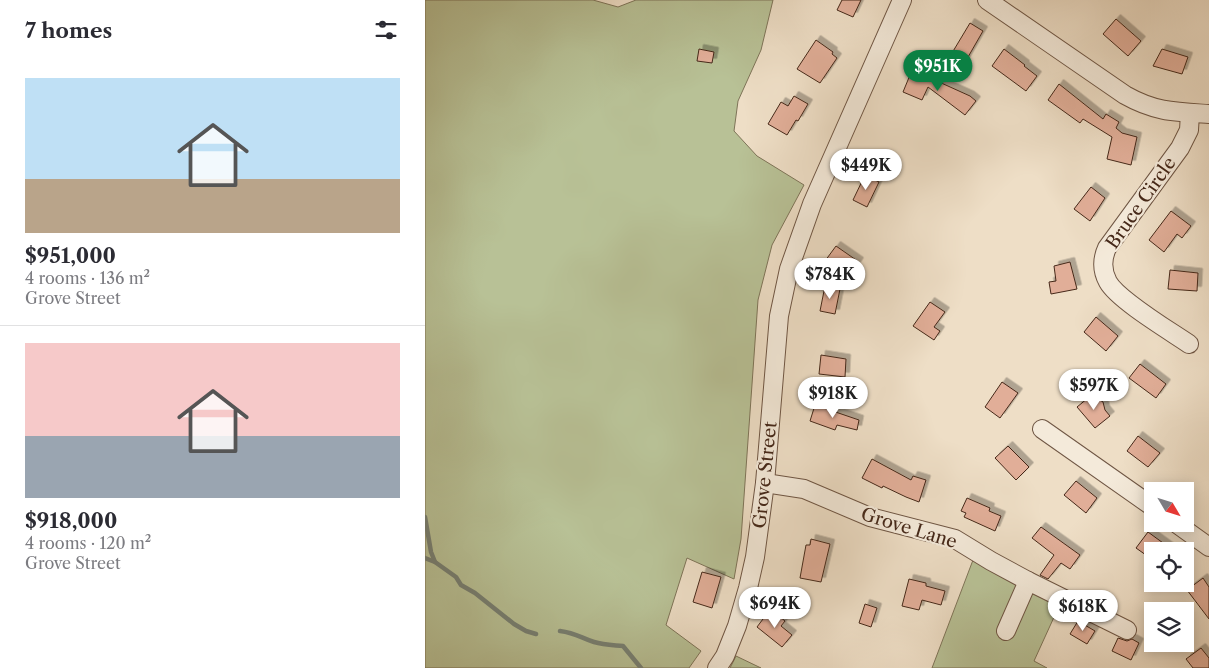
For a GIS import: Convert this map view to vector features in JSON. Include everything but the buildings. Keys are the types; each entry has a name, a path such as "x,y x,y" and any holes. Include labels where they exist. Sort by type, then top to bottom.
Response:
{"street":[{"name":"Grove Street","path":"717,668 733,637 748,588 758,540 765,483 778,322 787,274 812,204 902,0"},
{"path":"987,0 1133,100 1153,109 1209,114"},
{"name":"Bruce Circle","path":"1189,344 1118,294 1108,282 1103,267 1107,248 1180,148 1189,130 1190,113"},
{"path":"1042,429 1144,501"},
{"name":"Grove Lane","path":"765,483 804,489 870,517 948,536 1028,581 1127,630"},
{"path":"1188,532 1209,547"},
{"path":"1006,632 1028,581"}],"green space":[{"path":"425,0 593,0 618,7 636,0 773,0 761,50 738,101 734,131 757,156 804,185 772,245 758,300 741,539 734,579 687,558 666,625 701,651 689,668 425,668"},
{"path":"973,560 1060,604 1034,661 1047,668 932,668"},
{"path":"736,656 761,668 730,668"}],"waterway":[{"path":"425,517 431,552 435,562 456,577 461,585 475,593 514,624 536,634"},
{"path":"425,558 435,562"},
{"path":"560,631 598,643 623,646 641,668"}]}
